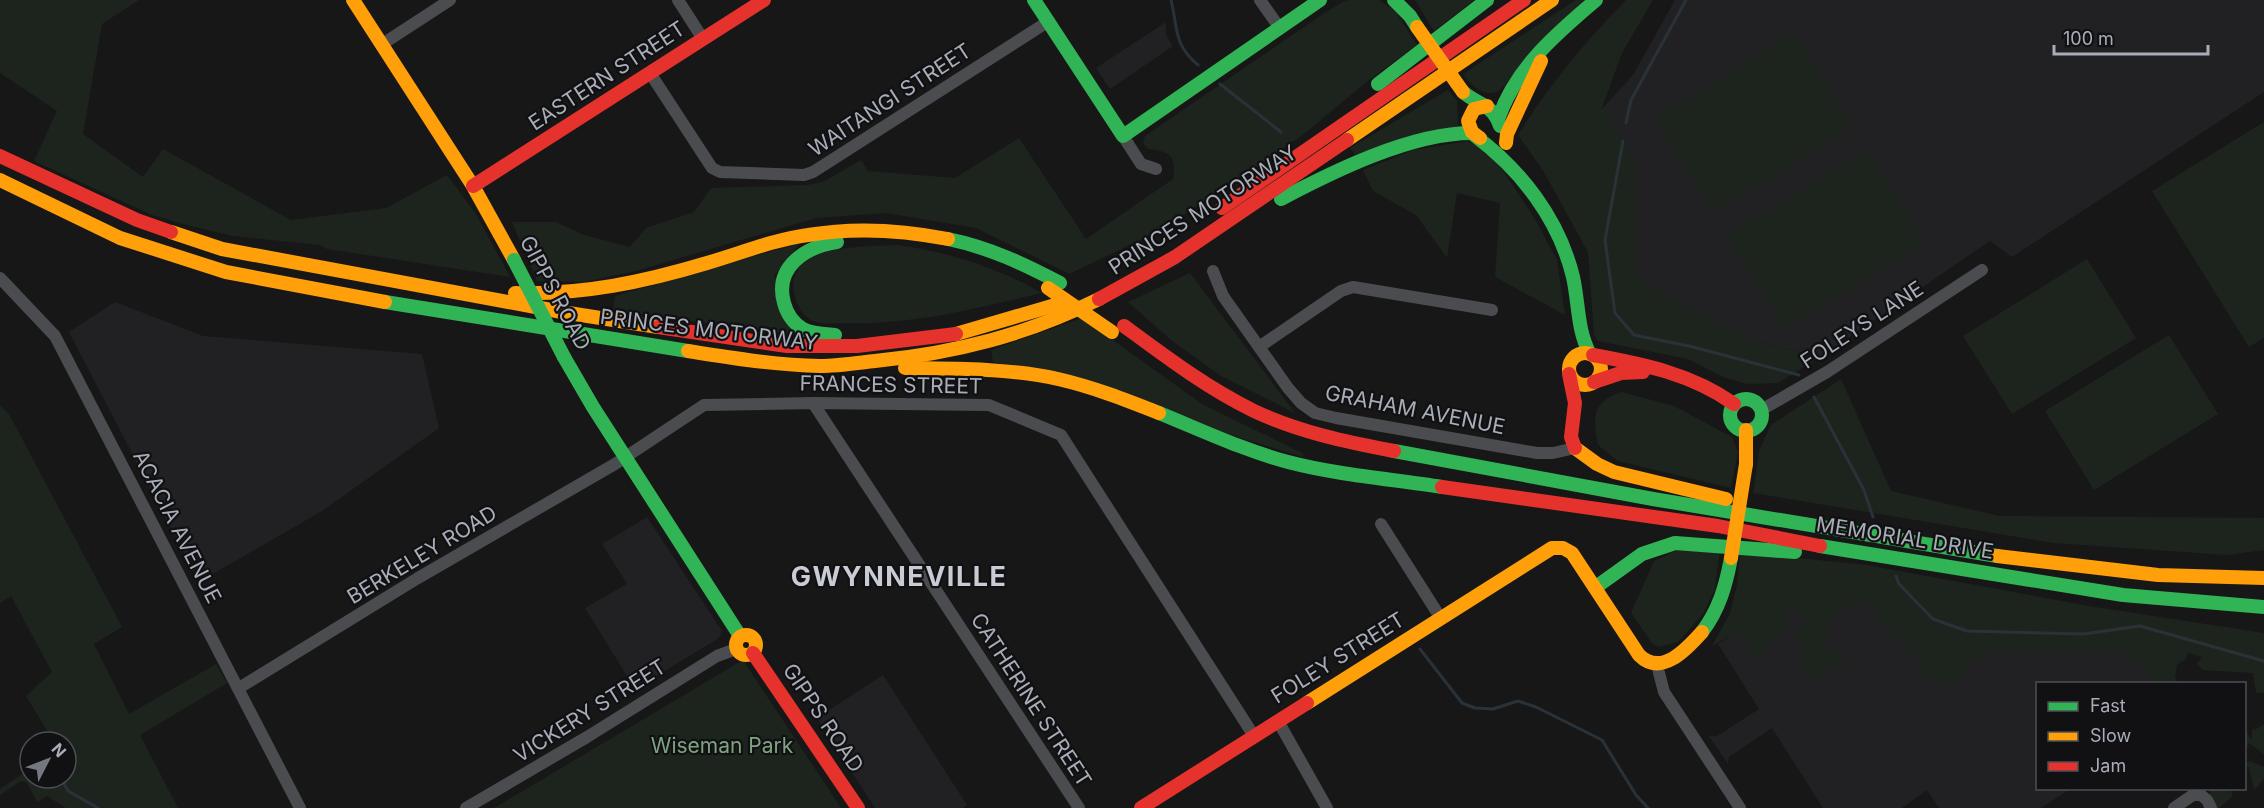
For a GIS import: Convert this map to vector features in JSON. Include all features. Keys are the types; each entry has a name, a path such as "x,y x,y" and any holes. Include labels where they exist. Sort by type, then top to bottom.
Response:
{"main road":[{"name":"GIPPS ROAD","path":"353,0 472,186 514,260 564,357 738,642 747,634 753,637 756,643 753,652 858,808"},
{"name":"EASTERN STREET","path":"472,186 764,0"},
{"path":"1034,0 1123,136 1320,0"},
{"path":"1394,0 1413,21 1463,92 1475,102 1492,108 1522,179"},
{"path":"1404,0 1413,21"},
{"path":"1322,138 1357,101 1487,0"},
{"name":"PRINCES MOTORWAY","path":"0,180 120,238 226,272 357,298 757,362 822,366 943,353 1007,337 1072,312 1118,290 1322,138 1524,0"},
{"name":"PRINCES MOTORWAY","path":"0,156 137,220 222,249 562,312 788,346 857,346 966,333 1068,301 1174,247 1552,0"},
{"path":"1487,106 1474,109 1468,116 1471,130 1480,138 1493,135 1498,128 1504,99 1535,58 1596,0"},
{"path":"1506,143 1507,134 1539,66 1567,28"},
{"path":"1463,92 1471,130 1504,157 1522,179 1548,217 1564,249 1572,275 1581,338 1601,367 1600,375 1574,419"},
{"path":"1174,247 1330,173 1403,147 1471,130"},
{"path":"371,278 536,294 592,291 638,283 790,238 840,230 876,228 934,235 975,245 1014,260 1118,329 1206,398 1247,421 1308,443 1541,500"},
{"path":"1054,286 948,249 896,240 871,240 834,242 807,250 794,259 785,271 781,293 787,313 798,326 811,332 833,335 944,326 1031,305 1068,301"},
{"path":"1577,320 1569,370 1574,396 1571,437 1575,448 1597,464 1614,472 1857,533"},
{"name":"MEMORIAL DRIVE","path":"1118,329 1256,412 1307,432 1337,440 1544,480 2008,559 2134,574 2264,578"},
{"path":"1569,370 1576,355 1592,354 1674,374 1697,382 1734,404"},
{"path":"822,366 1005,371 1041,376 1108,394 1242,448 1292,464 1541,500"},
{"path":"1569,370 1578,384 1586,385 1627,372 1674,374"},
{"path":"1747,399 1756,402 1761,410 1759,424 1746,430 1733,423 1730,414 1734,404 1747,399"},
{"path":"1746,430 1746,464 1731,558 1722,600 1708,626 1685,649 1657,665 1647,663 1639,655 1596,587 1640,554 1662,545 1675,543 1773,551 1853,552"},
{"name":"MEMORIAL DRIVE","path":"1541,500 1718,526 1853,552 2123,595 2264,607"},
{"name":"FOLEY STREET","path":"1150,806 1254,736 1545,551 1559,547 1572,553 1596,587"},
{"path":"2181,577 2264,568"},
{"path":"2123,595 2250,619"}],"street":[{"path":"381,45 450,0"},
{"path":"678,0 703,39"},
{"path":"1260,0 1279,27"},
{"name":"WAITANGI STREET","path":"650,73 712,168 720,172 804,175 813,172 1048,21"},
{"path":"1123,136 1141,164 1156,169"},
{"name":"FOLEYS LANE","path":"1761,410 1827,372 1982,270"},
{"name":"GRAHAM AVENUE","path":"1213,271 1223,296 1259,347 1301,404 1316,413 1537,453 1553,453 1575,448"},
{"name":"ACACIA AVENUE","path":"0,278 56,336 300,808"},
{"path":"1259,347 1341,291 1353,287 1492,310"},
{"name":"FRANCES STREET","path":"626,457 704,405 813,403 989,405 1061,435 1254,736"},
{"name":"CATHERINE STREET","path":"813,403 1079,808"},
{"name":"BERKELEY ROAD","path":"239,688 418,578 626,457"},
{"path":"1380,524 1440,617"},
{"name":"VICKERY STREET","path":"466,808 587,737 738,642"},
{"path":"1657,665 1664,692 1740,808"},
{"path":"1278,721 1327,808"},
{"path":"2174,808 2193,795 2200,795 2207,800 2211,808"}],"shaded area":[{"path":"1675,0 2264,0 2264,92 2012,257 1990,241 1820,357 1750,340 1588,252 1544,172 1633,75"},
{"path":"1166,22 1166,35 1173,46 1110,89 1096,68"},
{"path":"115,302 203,336 422,354 439,428 322,511 199,582 69,332"},
{"path":"647,517 722,631 719,638 635,689 585,608 627,584 602,544"},
{"path":"1845,579 2158,640 2178,682 2036,682 2036,790 2068,790 2041,808 1939,808 1927,790 1902,808 1823,808 1772,728 1729,757 1728,764 1709,736 1717,736 1759,709 1718,644 1778,605"},
{"path":"883,675 967,805 962,808 875,808 817,718"}],"green space":[{"path":"0,0 139,0 102,24 83,134 143,177 163,149 291,220 386,208 447,175 476,214 510,277 327,249 320,245 233,236 183,224 152,215 34,161 57,111 0,73"},
{"path":"1379,0 1396,12 1417,45 1369,80 1300,137 1161,230 1069,274 976,228 886,213 816,218 636,271 584,282 537,281 512,222 556,222 584,235 630,247 646,228 694,212 711,188 807,185 823,182 861,160 868,171 955,178 1019,138 1086,239 1173,179 1173,160 1167,153 1148,149 1143,143 1145,136 1323,14 1344,1"},
{"path":"1415,0 1474,0 1434,31"},
{"path":"1576,0 1584,0 1499,91 1488,93 1478,90 1463,74"},
{"path":"1626,0 1653,0 1622,53 1602,108 1635,160 1635,277 1750,340 1820,357 1778,383 1747,384 1723,377 1688,359 1598,341 1594,335 1588,252 1544,172 1518,135 1568,64"},
{"path":"1795,32 1853,127 1712,213 1654,119"},
{"path":"1448,90 1457,101 1458,126 1355,154 1350,148"},
{"path":"2264,122 2264,338 2249,347 2152,191"},
{"path":"1468,141 1492,154 1535,219 1557,260 1565,315 1495,277 1500,203 1457,193 1447,258 1416,215 1373,191 1363,170 1413,150"},
{"path":"1868,149 1926,243 1785,329 1727,235"},
{"path":"800,243 774,276 804,337 613,310 615,296"},
{"path":"897,245 954,256 990,268 1042,293 946,314 897,321 824,323 806,317 796,300 794,281 799,268 811,258 846,248"},
{"path":"2087,259 2136,338 2012,414 1963,336"},
{"path":"1190,273 1295,413 1221,376 1171,340 1128,302"},
{"path":"1082,318 1202,404 1304,454 1303,457 993,362 991,350"},
{"path":"2169,335 2218,414 2094,490 2045,411"},
{"path":"1841,379 1891,491 2000,516 2264,518 2264,550 2227,555 2054,543 1753,493 1759,451 1771,425"},
{"path":"1622,392 1674,406 1732,437 1738,452 1731,488 1618,461 1598,445 1595,426 1596,412 1604,401"},
{"path":"0,405 9,414 122,627 94,644 129,714 216,664 227,683 140,735 178,808 66,808 47,796 37,802 31,790 78,790 78,730 47,730 26,696 52,672 11,596 0,603"},
{"path":"1683,547 1720,548 1715,589 1703,614 1678,642 1658,647 1652,643 1631,613 1654,561"},
{"path":"1740,552 1867,565 2089,606 2264,633 2264,693 2256,693 2253,673 2203,670 2197,664 2202,657 2188,653 2186,659 2177,665 2174,682 2152,682 2145,666 2118,650 2060,654 2035,649 1993,652 1986,658 1973,657 1959,683 1949,686 1922,672 1917,660 1880,623 1871,606 1852,605 1830,617 1828,630 1821,644 1824,650 1839,648 1845,651 1847,660 1819,677 1809,679 1801,671 1807,649 1794,637 1802,629 1804,621 1798,612 1791,609 1785,617 1785,633 1774,638 1765,653 1757,660 1750,654 1749,644 1739,631 1712,646 1730,613 1737,586"},
{"name":"Wiseman Park","path":"743,660 841,808 494,808"},
{"path":"2264,724 2264,754 2249,743 2246,749 2246,731 2251,740 2253,727 2255,730"},
{"path":"2250,761 2264,767 2264,779 2254,790 2249,767 2246,767 2246,763"},
{"path":"18,777 18,783 0,795 0,789"},
{"path":"2211,790 2230,790 2233,796 2219,808 2212,808 2207,800"}],"waterway":[{"path":"1171,0 1180,43 1198,65"},
{"path":"1626,123 1631,100 1686,0"},
{"path":"1220,84 1281,132"},
{"path":"1623,141 1605,240 1615,313 1634,335 1689,346 1799,375"},
{"path":"1814,397 1864,490 1873,517"},
{"path":"1896,576 1899,584 1933,619 1967,631 2084,634 2140,626 2264,661"},
{"path":"1420,649 1462,703 1475,708 1493,709 1518,701 1536,707 1602,740 1636,795 1648,808"},
{"path":"67,790 98,808"}],"traffic: fast":[{"path":"1034,0 1123,136 1320,0"},
{"path":"1394,0 1410,16 1417,27"},
{"path":"1378,84 1487,0"},
{"path":"1499,117 1506,99 1539,52 1596,0"},
{"path":"1463,92 1489,109 1500,126"},
{"path":"1281,199 1349,166 1399,146 1424,139 1472,133"},
{"path":"1474,135 1522,180 1548,216 1567,256 1573,277 1580,326 1590,354"},
{"path":"948,239 1006,257 1060,283"},
{"path":"835,335 811,332 796,324 787,311 782,290 788,269 795,261 814,249 837,242"},
{"path":"514,260 564,357"},
{"path":"385,302 688,351"},
{"path":"564,357 593,407 740,636"},
{"path":"1746,399 1757,404 1762,415 1757,426 1746,431 1735,426 1730,415 1735,404 1746,399"},
{"path":"1159,413 1238,446 1288,462 1345,474 1442,487"},
{"path":"1394,451 1653,499 1997,556"},
{"path":"1596,587 1642,554 1675,543 1795,552"},
{"path":"1820,546 2123,595 2264,607"},
{"path":"1702,632 1721,597 1731,558"}],"traffic: slow":[{"path":"353,0 473,186 514,260"},
{"path":"1347,140 1552,0"},
{"path":"1417,27 1463,92"},
{"path":"1506,143 1507,134 1541,61"},
{"path":"1480,138 1472,132 1468,121 1474,109 1487,106"},
{"path":"0,180 120,238 226,272 385,302"},
{"path":"515,293 564,292 612,286 683,270 782,240 826,233 878,231 913,233 948,239"},
{"path":"171,232 222,249 562,312 658,327"},
{"path":"1048,288 1112,332"},
{"path":"688,351 770,363 820,366 905,358 962,347 1017,332 1045,323 1099,299"},
{"path":"956,334 1062,303"},
{"path":"1585,353 1597,357 1601,369 1597,381 1585,385 1573,381 1569,369 1573,357 1585,353"},
{"path":"905,368 982,370 1039,375 1097,390 1159,413"},
{"path":"1746,430 1746,464"},
{"path":"1575,448 1597,464 1614,472 1726,499"},
{"path":"1731,558 1746,464"},
{"path":"1307,703 1552,548 1563,548 1572,553 1639,655 1647,661 1656,663 1673,659 1702,632"},
{"path":"1997,556 2158,575 2264,578"},
{"path":"742,635 750,635 756,641 756,645 756,649 750,655 742,655 736,649 736,641 742,635"}],"traffic: jam":[{"path":"473,186 764,0"},
{"path":"1222,208 1524,0"},
{"path":"1099,299 1175,257 1347,140"},
{"path":"0,156 137,220 171,232"},
{"path":"1124,326 1203,382 1254,411 1305,431 1394,451"},
{"path":"658,327 787,346 857,346 956,334"},
{"path":"1593,355 1630,362 1684,378 1734,404"},
{"path":"1594,382 1621,373 1643,372"},
{"path":"1569,374 1575,403 1571,437 1575,448"},
{"path":"1442,487 1718,526 1820,546"},
{"path":"753,653 858,808"},
{"path":"1141,808 1307,703"}],"district":[{"name":"GWYNNEVILLE","path":"899,577"}]}
